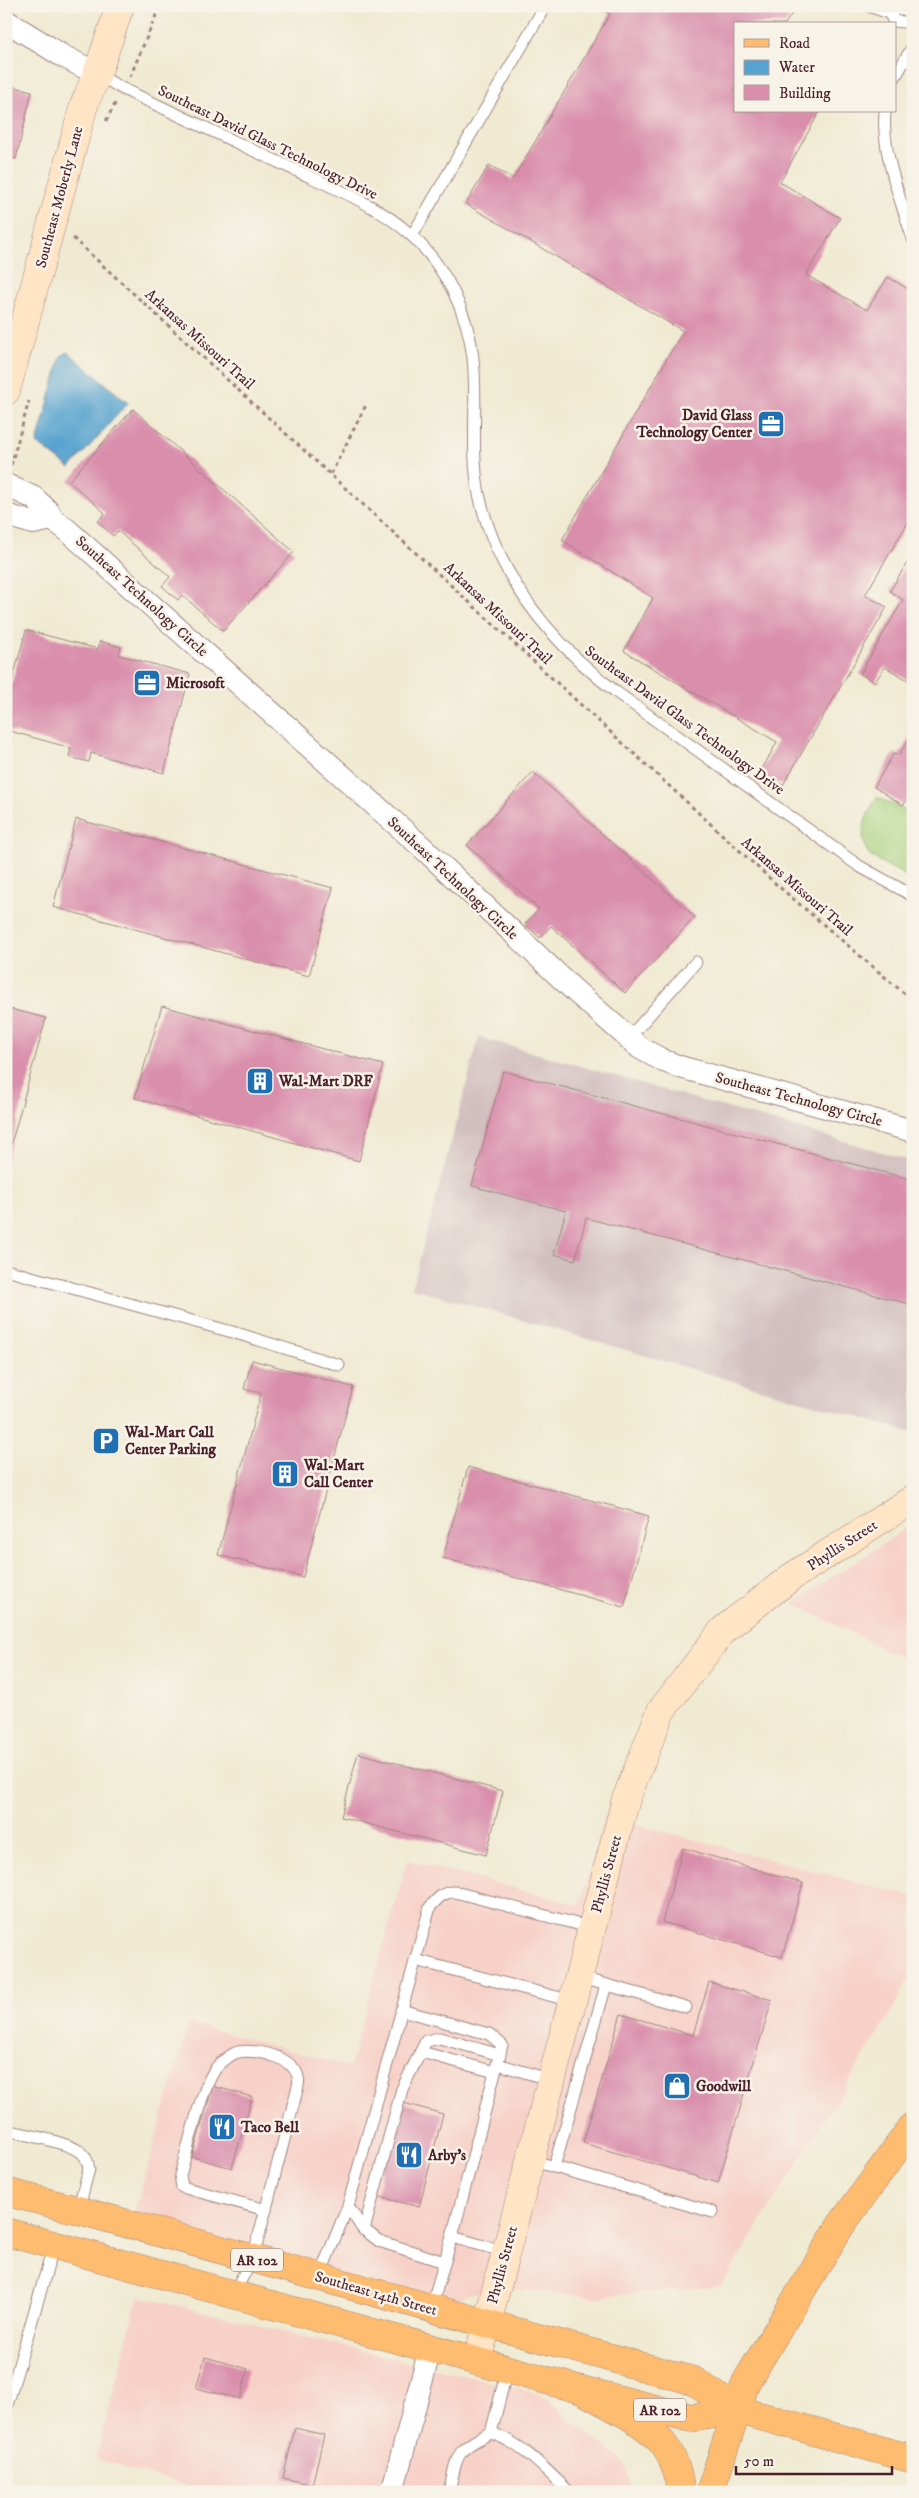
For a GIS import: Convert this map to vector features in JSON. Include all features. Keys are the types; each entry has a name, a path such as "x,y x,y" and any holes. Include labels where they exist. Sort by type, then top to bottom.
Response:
{"main road":[{"path":"710,2492 746,2382 812,2270 841,2225 913,2126"},
{"name":"Southeast 14th Street","path":"6,2192 253,2258 694,2381 738,2410 913,2459"},
{"name":"Southeast 14th Street","path":"6,2232 507,2370 691,2418 738,2410"},
{"path":"582,2390 626,2415 663,2441 673,2456 680,2477 680,2492"}],"street":[{"name":"Southeast Moberly Lane","path":"8,376 84,104 97,74 120,6"},
{"path":"6,21 61,55 97,74"},
{"name":"Southeast Technology Circle","path":"6,485 34,498 48,511 52,520 66,529 254,696 628,1039 652,1055 680,1067 913,1131"},
{"path":"6,515 33,523 52,520"},
{"name":"Phyllis Street","path":"476,2361 506,2252 542,2164 551,2080 626,1799 660,1712 723,1630 790,1578 913,1499"},
{"path":"392,2492 430,2349"}],"lane":[{"path":"412,236 545,6"},
{"path":"869,6 888,13 894,21 913,22"},
{"path":"888,13 897,9 913,11"},
{"path":"896,75 913,46"},
{"name":"Southeast David Glass Technology Drive","path":"97,74 123,90 330,186 382,214 412,236 442,272 453,290 466,324 473,358 475,457 479,494 507,570 546,629 586,669 616,692 859,866 913,896"},
{"path":"885,112 885,133 888,149 913,239"},
{"path":"628,1039 696,962"},
{"path":"6,1270 236,1333 339,1365"},
{"path":"319,2277 348,2206 430,1907 449,1891 592,1928"},
{"path":"415,1960 575,1989 606,1985 686,2007"},
{"path":"606,1985 542,2164 713,2212"},
{"path":"401,2010 489,2034 502,2045 452,2237 431,2308"},
{"path":"364,2230 402,2089 426,2041 440,2038 498,2064 551,2080"},
{"path":"233,2294 253,2258 266,2210 300,2078 297,2069 287,2061 249,2051 235,2053 216,2068 203,2097 180,2175 182,2187 190,2191 266,2210"},
{"path":"421,2052 498,2064"},
{"path":"6,2130 73,2148 83,2154 88,2162 89,2169 78,2210"},
{"path":"348,2206 364,2230 379,2241 444,2262"},
{"path":"452,2237 506,2252"},
{"path":"6,2410 54,2245"},
{"path":"491,2433 507,2370"},
{"path":"449,2492 458,2458 467,2444 491,2433"},
{"path":"491,2433 532,2457 569,2492"}],"path":[{"path":"134,68 160,6"},
{"name":"Arkansas Missouri Trail","path":"72,237 777,885 913,1000"},
{"path":"330,474 366,405"}],"shaded area":[{"path":"479,1037 913,1161 913,1433 412,1288"},
{"path":"913,1522 913,1664 793,1603 892,1538"},
{"path":"605,1816 913,1897 913,1971 888,2018 721,2286 596,2297 518,2289 468,2294 451,2304 133,2217 189,2023 350,2067 407,1860 579,1905"},
{"path":"138,2296 542,2394 582,2429 620,2458 635,2492 207,2492 96,2459"}],"green space":[{"path":"877,797 913,815 913,880 870,856 866,848 863,833 864,826 869,811"}],"water":[{"path":"68,352 128,403 70,468 37,443 61,356"}],"building":[{"name":"David Glass Technology Center","path":"596,6 797,6 786,22 734,22 734,112 819,112 780,182 840,218 806,275 867,310 888,277 913,292 913,514 865,595 887,607 783,785 759,775 777,742 624,651 653,598 562,540 683,331 466,204 489,165 513,179 610,14"},
{"path":"6,85 32,91 16,159 6,157"},
{"path":"133,409 294,552 223,631 182,595 178,600 162,586 170,577 118,531 113,536 98,522 105,513 69,481"},
{"path":"913,553 913,683 885,667 875,682 860,674 903,600 890,591"},
{"path":"26,630 98,649 100,641 121,647 119,655 190,674 164,773 91,753 89,762 69,757 71,748 6,730 6,704"},
{"path":"913,732 913,803 907,800 903,805 874,787 894,753 899,755"},
{"path":"533,772 695,917 625,993 551,926 540,938 525,924 539,909 467,845"},
{"path":"76,819 333,888 309,976 53,907"},
{"name":"Wal-Mart DRF","path":"162,1006 383,1065 359,1161 135,1098"},
{"path":"6,1008 46,1018 7,1159 6,1159"},
{"path":"503,1071 913,1180 913,1305 586,1218 575,1260 554,1254 566,1211 472,1186"},
{"name":"Wal-Mart Call Center","path":"252,1360 353,1387 303,1577 218,1555 261,1393 244,1389"},
{"path":"468,1467 649,1516 624,1607 443,1558"},
{"path":"358,1753 503,1791 486,1855 341,1817"},
{"path":"683,1848 803,1883 782,1957 662,1922"},
{"path":"709,1982 772,2000 718,2183 583,2143 621,2014 693,2035"},
{"name":"Taco Bell","path":"213,2086 252,2097 232,2168 192,2157"},
{"name":"Arby's","path":"400,2102 443,2114 419,2207 376,2196"},
{"path":"205,2357 248,2369 240,2399 196,2388"},
{"path":"295,2428 324,2435 312,2485 283,2478"}],"place":[{"name":"David Glass Technology Center","path":"771,424"},
{"name":"Microsoft","path":"147,683"},
{"name":"Wal-Mart DRF","path":"260,1081"},
{"name":"Wal-Mart Call Center Parking","path":"106,1441"},
{"name":"Wal-Mart Call Center","path":"285,1474"},
{"name":"Goodwill","path":"677,2086"},
{"name":"Taco Bell","path":"222,2127"},
{"name":"Arby's","path":"409,2155"}]}
